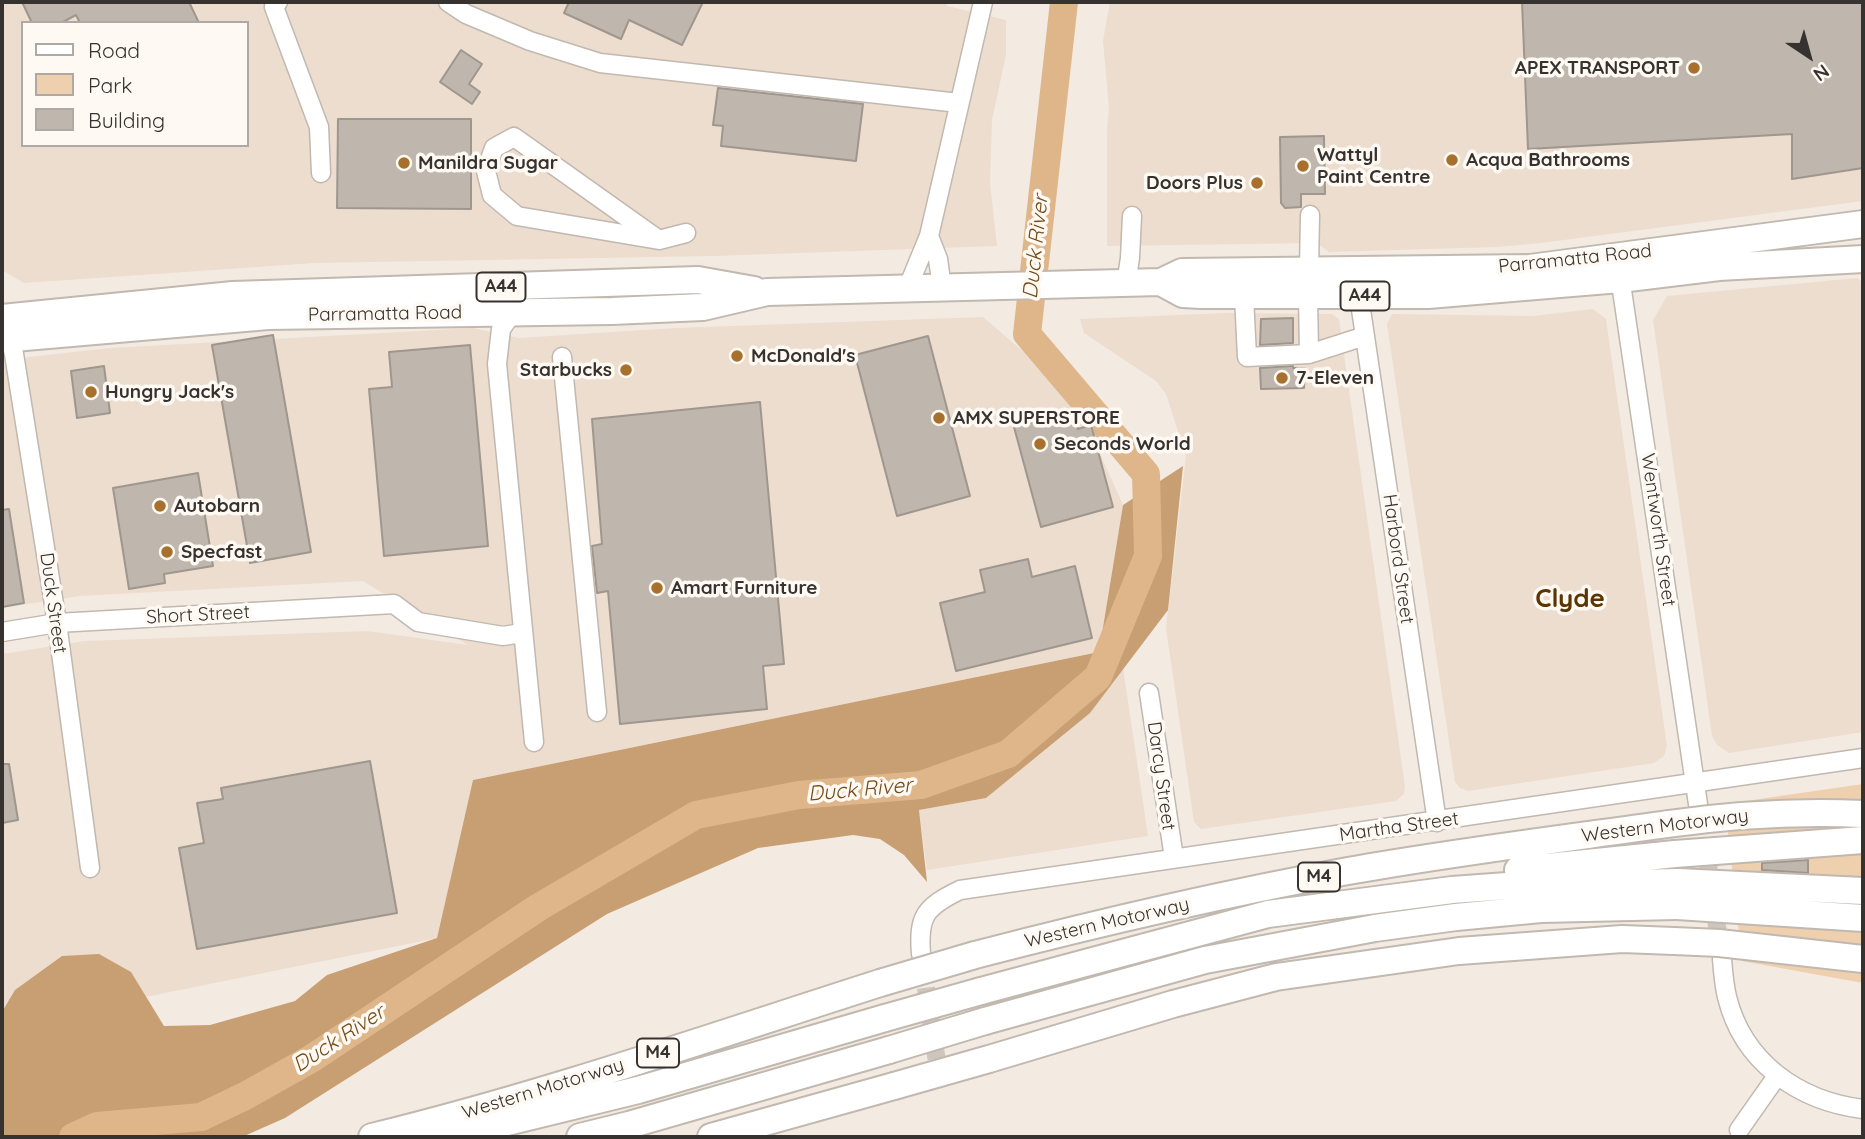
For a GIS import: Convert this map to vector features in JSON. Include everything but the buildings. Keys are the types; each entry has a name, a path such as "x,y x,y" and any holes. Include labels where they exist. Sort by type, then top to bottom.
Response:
{"highway":[{"name":"Parramatta Road","path":"1161,282 1183,294 1428,295 1618,267 1863,224"},
{"name":"Parramatta Road","path":"4,332 268,316 703,307 767,292 1126,284 1161,282 1182,272 1719,267 1863,259"},
{"name":"Parramatta Road","path":"4,332 247,294 698,280 767,292"},
{"name":"Western Motorway","path":"372,1137 436,1122 549,1088 975,955 1245,891 1337,873 1723,817 1831,812 1863,814"},
{"path":"1268,914 1400,884 1558,865 1863,840"},
{"name":"Western Motorway","path":"446,1137 638,1090 981,991 1268,914 1452,890 1521,885 1677,894 1863,918"},
{"name":"Western Motorway","path":"580,1137 1205,960 1375,928 1456,917 1677,894 1863,891"},
{"path":"711,1137 1276,977 1459,951 1622,939 1719,943 1863,959"}],"street":[{"path":"278,2 274,8 319,127 321,173"},
{"path":"448,2 466,14 530,41 600,63 959,103"},
{"path":"908,287 929,236 983,2"},
{"path":"659,240 514,137 494,148 486,171 492,195 517,216 659,240 686,233"},
{"path":"1309,270 1310,215"},
{"path":"1126,284 1132,216"},
{"path":"929,236 938,259 942,287"},
{"name":"Wentworth Street","path":"1618,267 1698,804"},
{"path":"1244,296 1247,357 1310,354 1365,336"},
{"path":"1308,296 1310,354"},
{"name":"Harbord Street","path":"1359,296 1437,822"},
{"path":"513,312 501,330 498,364 534,743"},
{"name":"Duck Street","path":"4,332 14,354 57,623 90,868"},
{"path":"562,357 597,712"},
{"name":"Short Street","path":"2,632 57,623 394,604 418,622 503,636 522,633"},
{"name":"Darcy Street","path":"1149,693 1174,858"},
{"name":"Martha Street","path":"921,954 921,924 928,912 937,903 960,890 1863,758"},
{"path":"1722,959 1727,996 1736,1023 1755,1054 1777,1076 1810,1096 1863,1109"},
{"path":"1739,1130 1777,1076"}],"shaded area":[{"path":"2,2 947,2 947,6 1006,20 1006,55 992,120 990,183 997,246 714,256 315,263 24,283 2,270"},
{"path":"1110,2 1863,2 1863,201 1497,247 1329,252 1317,243 1107,246 1109,108 1103,41"},
{"path":"1857,278 1863,283 1863,732 1729,753 1717,745 1712,736 1653,320 1667,296"},
{"path":"1593,309 1606,319 1667,746 1664,756 1654,763 1468,791 1455,782 1387,324 1392,314 1533,316"},
{"path":"1228,313 1332,314 1339,319 1405,787 1404,794 1396,801 1201,829 1194,822 1166,628 1186,456 1166,394 1156,381 1084,333 1080,319"},
{"path":"983,317 1074,395 1123,505 1099,652 473,780 437,938 2,1026 2,654 85,641 367,631 468,645 363,581 80,596 2,608 2,360 110,348 473,328 519,338 675,328"},
{"path":"1183,466 1168,610 1090,713 986,798 919,810 927,882 904,855 880,839 853,835 758,848 607,914 285,1118 242,1137 2,1137 2,1012 15,990 62,956 99,954 131,972 164,1026 210,1025 295,1001 327,975 437,938 473,780 1099,652 1123,505"},
{"path":"1122,661 1148,836 927,870 919,810 986,798"}],"green space":[{"path":"1863,784 1863,983 1742,961 1725,804"}],"waterway":[{"name":"Duck River","path":"73,1137 97,1126 201,1117 245,1096 311,1059 539,907 696,815 799,795 921,785 1008,754 1098,677 1148,556 1146,474 1027,334 1064,2"}],"tunnel":[{"path":"1700,811 1721,953"},
{"path":"922,961 940,1082"}],"place":[{"name":"APEX TRANSPORT","path":"1694,68"},
{"name":"Acqua Bathrooms","path":"1452,160"},
{"name":"Manildra Sugar","path":"404,163"},
{"name":"Wattyl Paint Centre","path":"1303,166"},
{"name":"Doors Plus","path":"1257,183"},
{"name":"McDonald's","path":"737,356"},
{"name":"Starbucks","path":"626,370"},
{"name":"7-Eleven","path":"1282,378"},
{"name":"Hungry Jack's","path":"91,392"},
{"name":"AMX SUPERSTORE","path":"939,418"},
{"name":"Seconds World","path":"1040,444"},
{"name":"Autobarn","path":"160,506"},
{"name":"Specfast","path":"167,552"},
{"name":"Amart Furniture","path":"657,588"}],"district":[{"name":"Clyde","path":"1570,599"}]}
